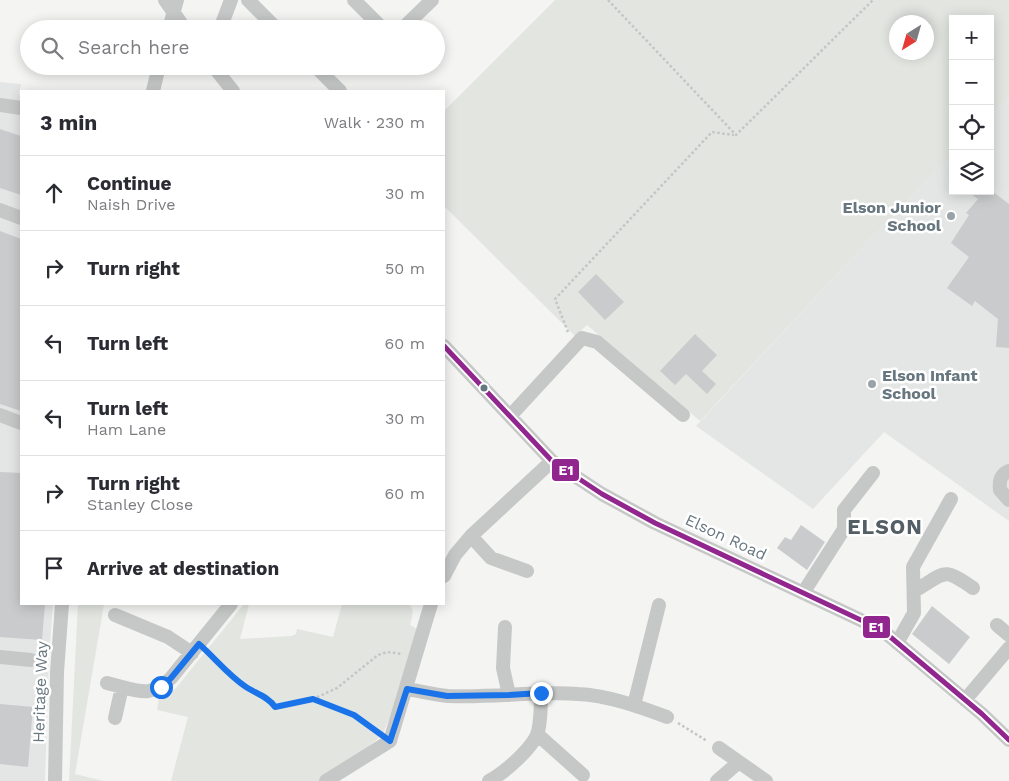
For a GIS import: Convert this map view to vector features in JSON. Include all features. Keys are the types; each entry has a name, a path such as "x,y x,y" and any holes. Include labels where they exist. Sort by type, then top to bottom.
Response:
{"street":[{"path":"165,0 175,7 181,20"},
{"path":"223,20 231,0"},
{"path":"248,0 268,20"},
{"path":"354,0 374,20"},
{"path":"411,20 432,0"},
{"path":"171,20 175,7"},
{"path":"152,90 156,75"},
{"path":"220,75 232,90"},
{"path":"324,75 339,90"},
{"path":"0,105 20,108"},
{"path":"0,210 20,218"},
{"path":"510,416 582,338 597,342 683,415"},
{"name":"Elson Road","path":"445,347 552,461 602,494 655,523 882,630 1009,740"},
{"path":"0,415 20,423"},
{"path":"445,574 455,555 471,536 552,461"},
{"path":"1009,471 1003,474 999,482 1000,490 1009,500"},
{"path":"803,593 844,529 844,510 873,473"},
{"path":"897,643 914,613 913,567 951,499"},
{"path":"471,536 491,558 527,571"},
{"path":"914,590 946,573 955,575 973,588"},
{"name":"Heritage Way","path":"55,781 57,672 62,605"},
{"path":"107,683 145,692 155,691 171,678 228,605"},
{"path":"326,781 390,741 431,605"},
{"path":"634,705 659,605"},
{"path":"115,615 195,648"},
{"path":"996,625 1009,634"},
{"path":"505,627 503,668 509,695"},
{"path":"965,700 1009,648"},
{"path":"0,657 32,660"},
{"path":"115,718 122,687"},
{"path":"407,689 447,696 541,693 580,694 634,705 667,717"},
{"path":"489,781 520,758 537,734 541,715 541,693"},
{"path":"537,734 583,775"},
{"path":"720,748 766,781"},
{"path":"717,781 739,762"}],"path":[{"path":"608,0 736,135"},
{"path":"736,135 873,0"},
{"path":"574,346 555,299 712,132 736,135"},
{"path":"195,648 214,657 228,674 253,692 272,701 275,707 313,699 337,688 378,655 387,652 401,653 416,658"},
{"path":"313,699 354,715 390,741"},
{"path":"667,717 720,748"}],"shaded area":[{"path":"555,0 1009,0 1009,96 994,112 994,15 949,15 949,158 869,240 700,421 587,325 575,336 445,207 445,110"},
{"path":"0,82 21,84 19,94 20,605 53,605 49,658 45,781 0,781"},
{"name":"Elson Infant School","path":"1009,96 1009,521 884,432 813,509 696,426 869,240 949,158 949,195 994,195 994,112"},
{"path":"78,605 104,605 75,774 104,781 69,781"},
{"path":"243,605 249,605 240,639 292,636 296,634 297,629 333,637 342,605 410,605 412,609 410,625 417,629 394,706 383,734 320,781 171,781 188,717 157,710 159,698 166,696 176,688"}],"building":[{"path":"0,129 20,136 20,195 0,188"},
{"path":"994,193 1009,204 1009,348 996,347 998,319 975,301 972,306 947,288 969,257 951,243 969,215 966,213 978,199 972,195 994,195"},
{"path":"0,231 20,239 20,411 0,404"},
{"path":"596,274 624,302 605,320 578,292"},
{"path":"695,334 717,355 702,371 716,384 707,394 686,374 675,385 660,371"},
{"path":"0,472 20,473 20,605 45,605 42,640 0,637"},
{"path":"801,525 825,542 807,570 777,548 785,537 791,540"},
{"path":"932,606 970,637 949,664 912,634"},
{"path":"0,704 33,707 28,767 0,764"}],"transit line":[{"name":"E1","path":"445,347 552,461 602,494 655,523 882,630 982,714 1009,740"}],"place":[{"name":"Elson Junior School","path":"951,216"},
{"name":"Elson Infant School","path":"872,384"}],"district":[{"name":"ELSON","path":"885,526"}],"route":[{"path":"161,687 171,678 199,644 214,657 228,674 253,692 272,701 275,707 313,699 354,715 390,741 407,689 447,696 541,693"}]}
